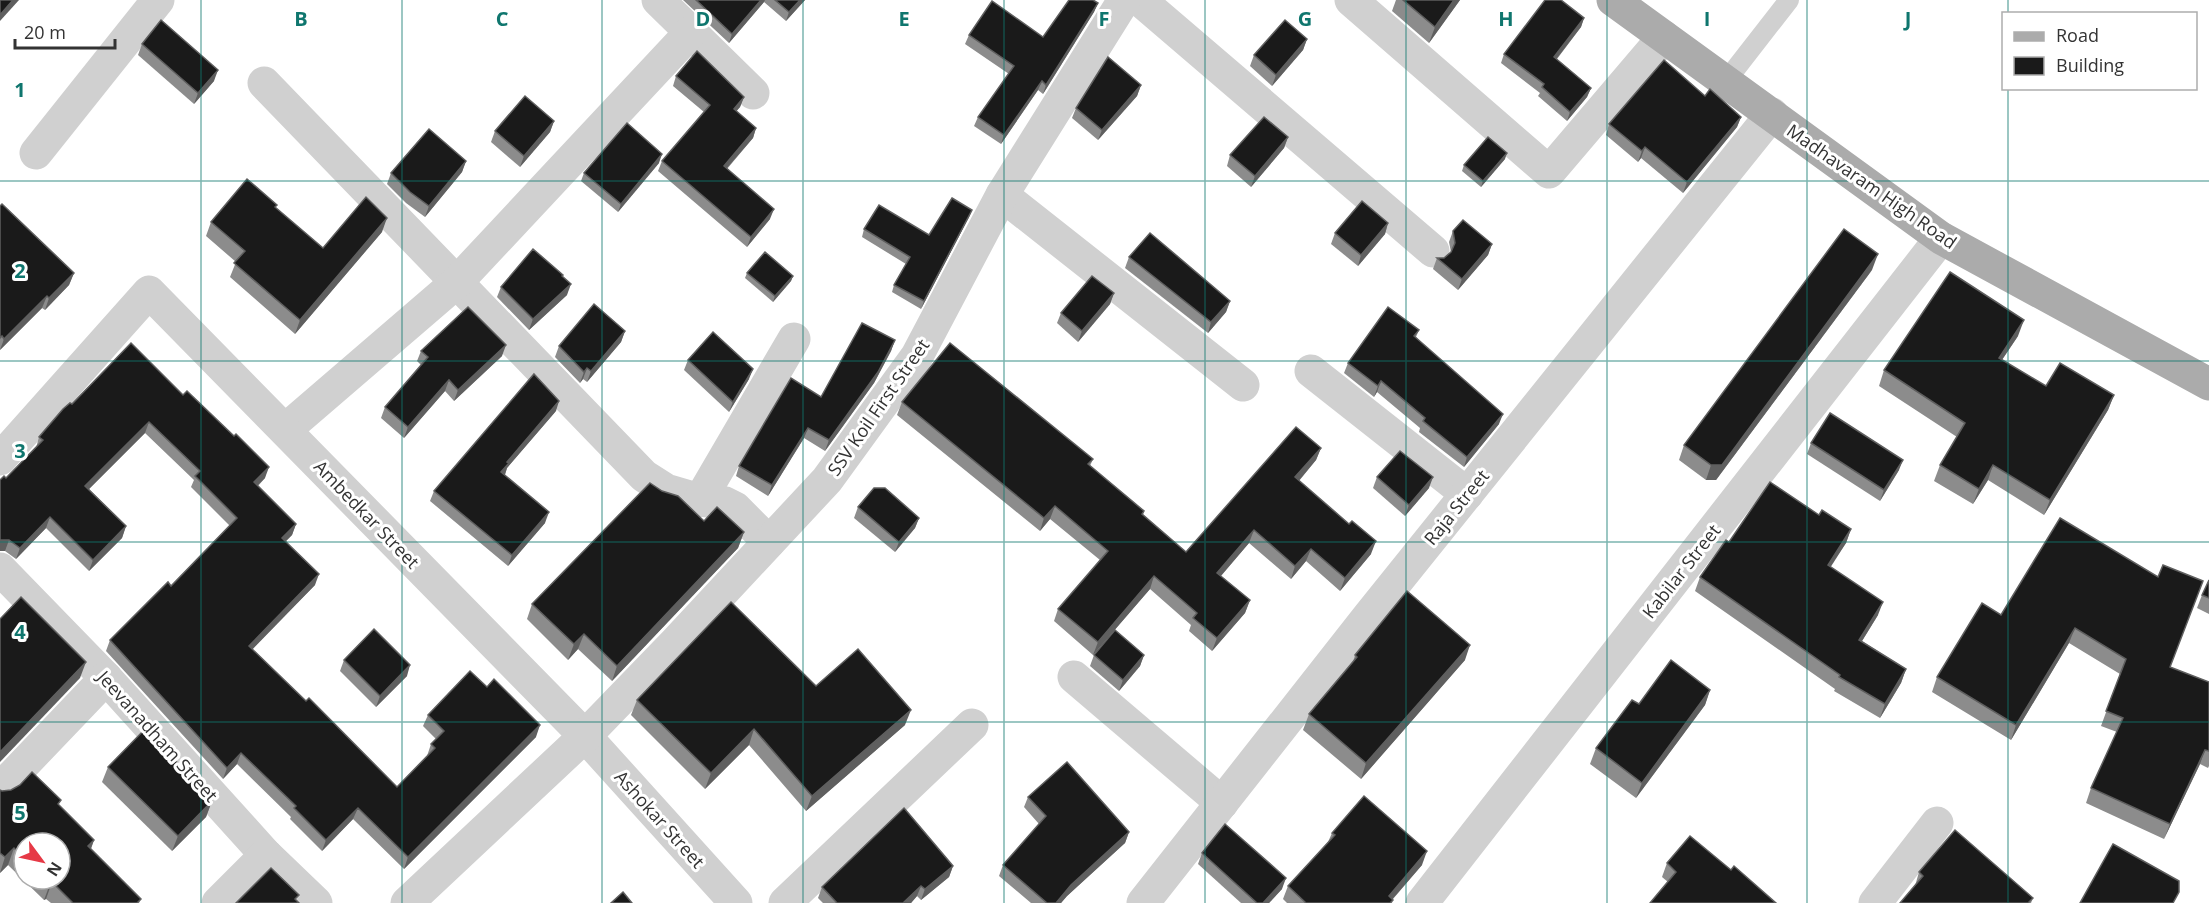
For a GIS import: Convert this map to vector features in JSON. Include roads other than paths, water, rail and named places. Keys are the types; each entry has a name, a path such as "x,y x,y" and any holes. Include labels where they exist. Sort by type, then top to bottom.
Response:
{"main road":[{"name":"Madhavaram High Road","path":"1613,0 1941,238 2209,384"}],"street":[{"path":"36,153 158,0"},
{"path":"658,0 753,93"},
{"name":"SSV Koil First Street","path":"585,736 827,480 917,356 1002,195 1124,0"},
{"path":"1140,0 1433,251"},
{"path":"1351,0 1549,172 1664,37"},
{"path":"285,430 457,282 690,33"},
{"path":"264,83 644,476 666,490 700,500 725,503 735,508 769,542"},
{"name":"Raja Street","path":"1143,903 1772,114"},
{"path":"1002,195 1243,385"},
{"name":"Kabilar Street","path":"1422,903 1941,238"},
{"name":"Ambedkar Street","path":"0,459 149,292 585,736"},
{"path":"700,500 794,339"},
{"path":"1311,371 1467,494"},
{"name":"Jeevanadham Street","path":"0,569 106,678 266,855 316,903"},
{"path":"1074,677 1222,804"},
{"path":"0,789 106,678"},
{"path":"784,903 972,725"},
{"path":"407,903 585,736"},
{"name":"Ashokar Street","path":"585,736 736,903"},
{"path":"1875,903 1937,823"},
{"path":"218,903 266,855"}],"lane":[{"path":"1726,81 1789,0"}]}
